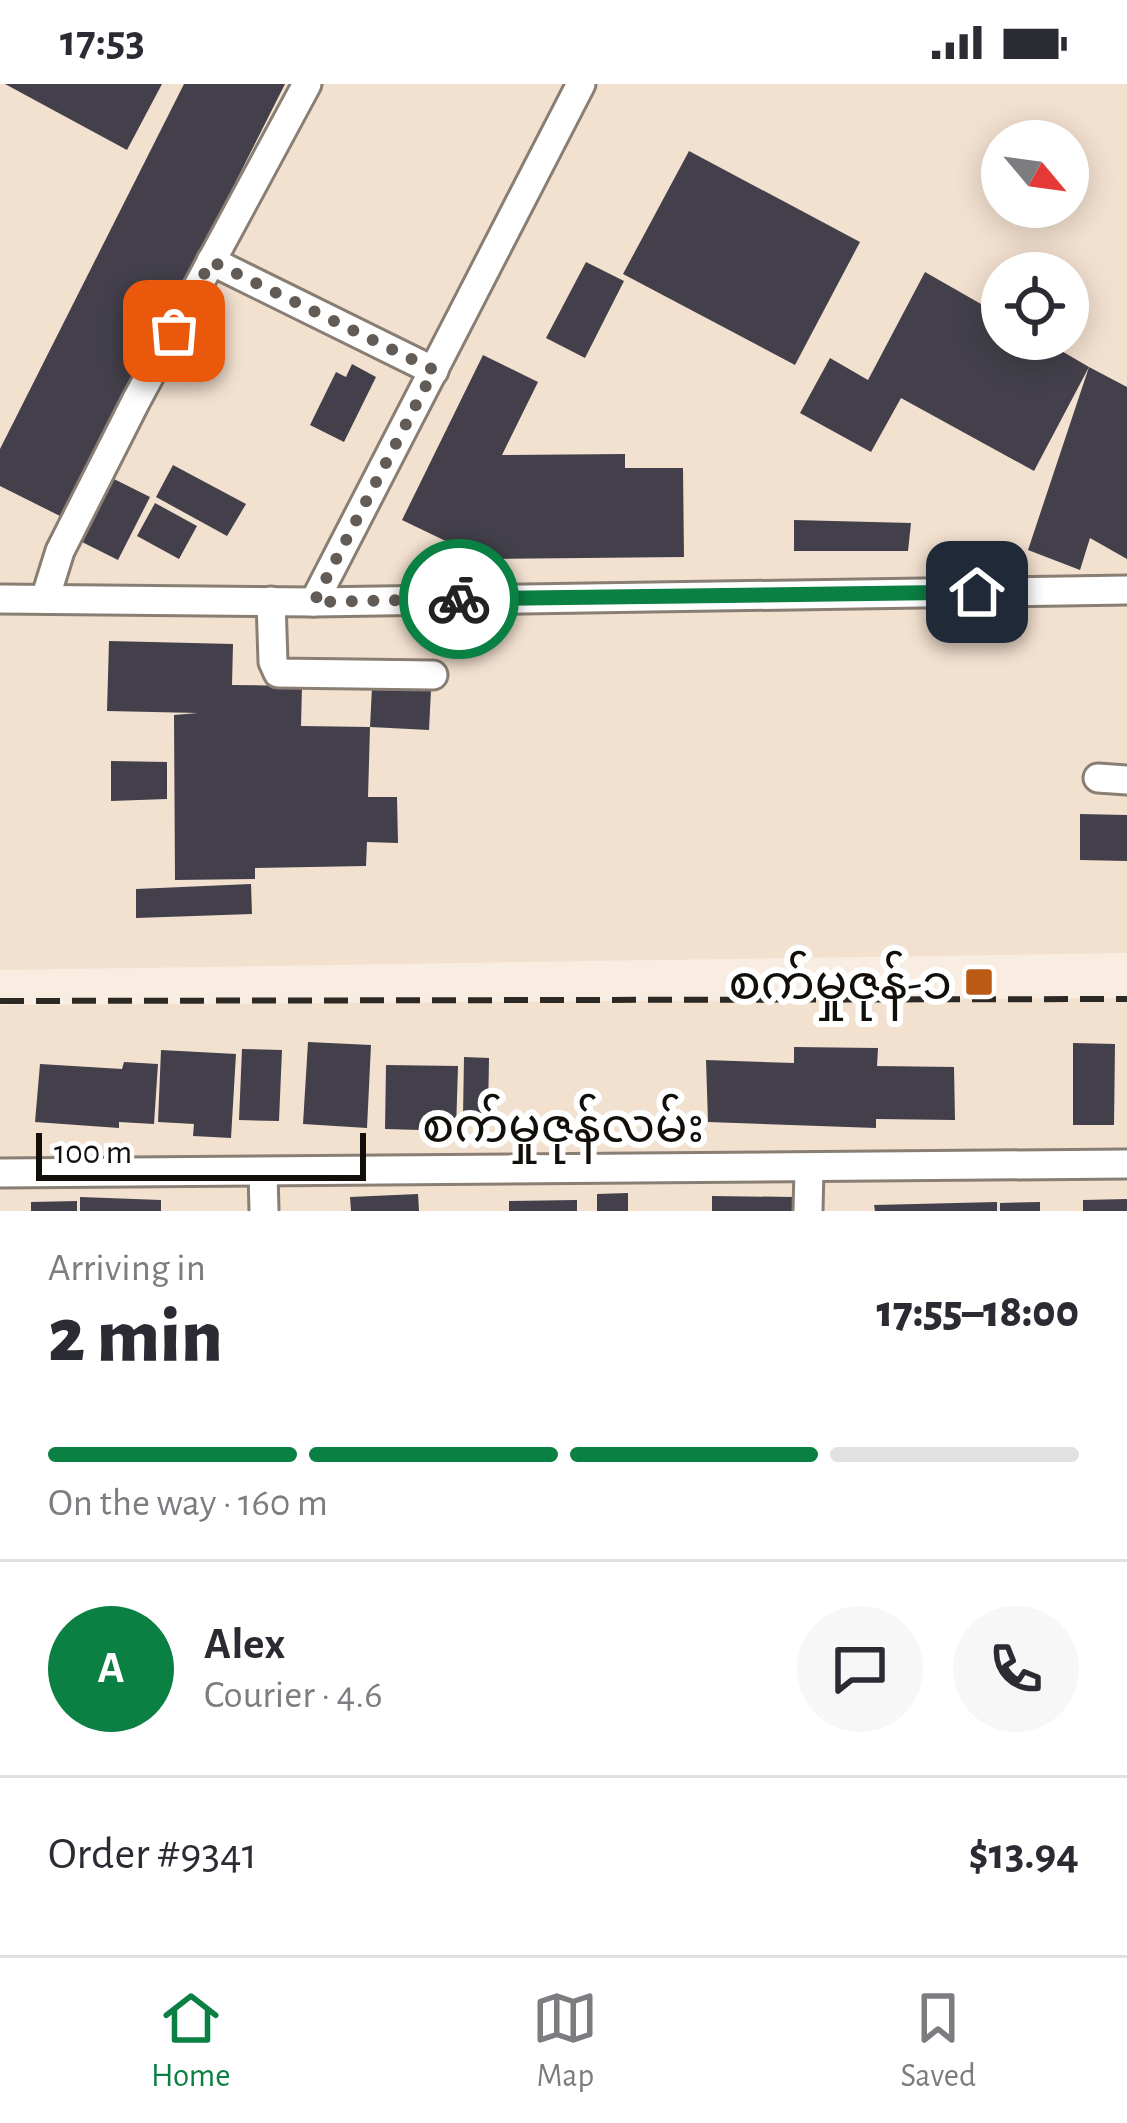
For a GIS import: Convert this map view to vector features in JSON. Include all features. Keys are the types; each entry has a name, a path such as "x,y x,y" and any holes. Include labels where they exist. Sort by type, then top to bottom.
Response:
{"street":[{"path":"45,599 60,551 307,84"},
{"path":"314,602 581,84"},
{"path":"211,261 434,370"},
{"path":"0,599 314,602 1127,590"},
{"path":"272,601 273,662 278,673 433,675"},
{"path":"1098,778 1127,780"},
{"name":"စက်မှုဇုန်လမ်း","path":"0,1173 1127,1164"},
{"path":"808,1169 808,1211"},
{"path":"263,1172 264,1211"}],"shaded area":[{"path":"0,84 1127,84 1127,953 0,970"},
{"path":"1127,998 1127,1211 0,1211 0,1005"}],"building":[{"path":"5,84 162,84 127,150"},
{"path":"184,84 285,84 66,519 0,486 0,449"},
{"path":"689,151 860,242 795,365 623,274"},
{"path":"586,262 624,281 585,358 546,338"},
{"path":"925,272 981,304 981,360 1077,360 1089,367 1034,471 901,398 871,452 800,413 830,358 868,380"},
{"path":"483,355 538,382 502,455 625,454 625,468 683,468 684,557 483,559 402,520"},
{"path":"352,364 376,377 344,442 310,425 336,372 346,377"},
{"path":"1089,367 1127,387 1127,559 1090,538 1080,570 1028,550"},
{"path":"173,465 246,504 227,536 156,497"},
{"path":"114,479 150,497 118,560 82,542"},
{"path":"155,503 197,526 179,559 137,536"},
{"path":"794,520 911,523 908,551 794,551"},
{"path":"109,641 233,644 232,685 302,686 301,726 370,727 368,797 397,797 398,843 367,842 366,866 255,868 255,879 175,880 174,715 198,713 107,711"},
{"path":"372,687 431,690 429,730 370,727"},
{"path":"111,761 167,762 167,799 111,801"},
{"path":"1080,814 1127,815 1127,861 1080,860"},
{"path":"251,884 252,914 136,918 136,889"},
{"path":"308,1042 371,1045 367,1128 303,1124"},
{"path":"1073,1043 1115,1044 1114,1125 1073,1125"},
{"path":"794,1047 878,1048 877,1066 954,1067 955,1120 876,1119 876,1128 708,1122 706,1060 794,1063"},
{"path":"242,1049 282,1050 279,1121 239,1120"},
{"path":"161,1050 236,1054 231,1138 193,1136 194,1124 158,1122"},
{"path":"464,1057 489,1058 488,1117 463,1117"},
{"path":"124,1062 158,1064 154,1124 119,1122 119,1128 35,1122 40,1064 122,1069"},
{"path":"386,1065 458,1066 456,1131 385,1129"},
{"path":"628,1193 628,1211 597,1211 597,1194"},
{"path":"418,1194 419,1211 351,1211 350,1197"},
{"path":"712,1196 794,1197 794,1211 712,1211"},
{"path":"80,1197 161,1200 161,1211 80,1211"},
{"path":"1127,1199 1127,1211 1083,1211 1083,1200"},
{"path":"577,1200 577,1211 509,1211 509,1201"},
{"path":"77,1201 77,1211 31,1211 31,1202"},
{"path":"997,1202 997,1211 875,1211 874,1205"},
{"path":"1040,1202 1040,1211 1000,1211 1000,1203"}],"railway":[{"path":"0,1001 1127,999"}],"way so far":[{"path":"174,331 211,261 434,370 314,602 459,599"}],"place":[{"name":"စက်မှုဇုန်-၁","path":"979,982"}],"route":[{"path":"459,599 977,592"}]}
